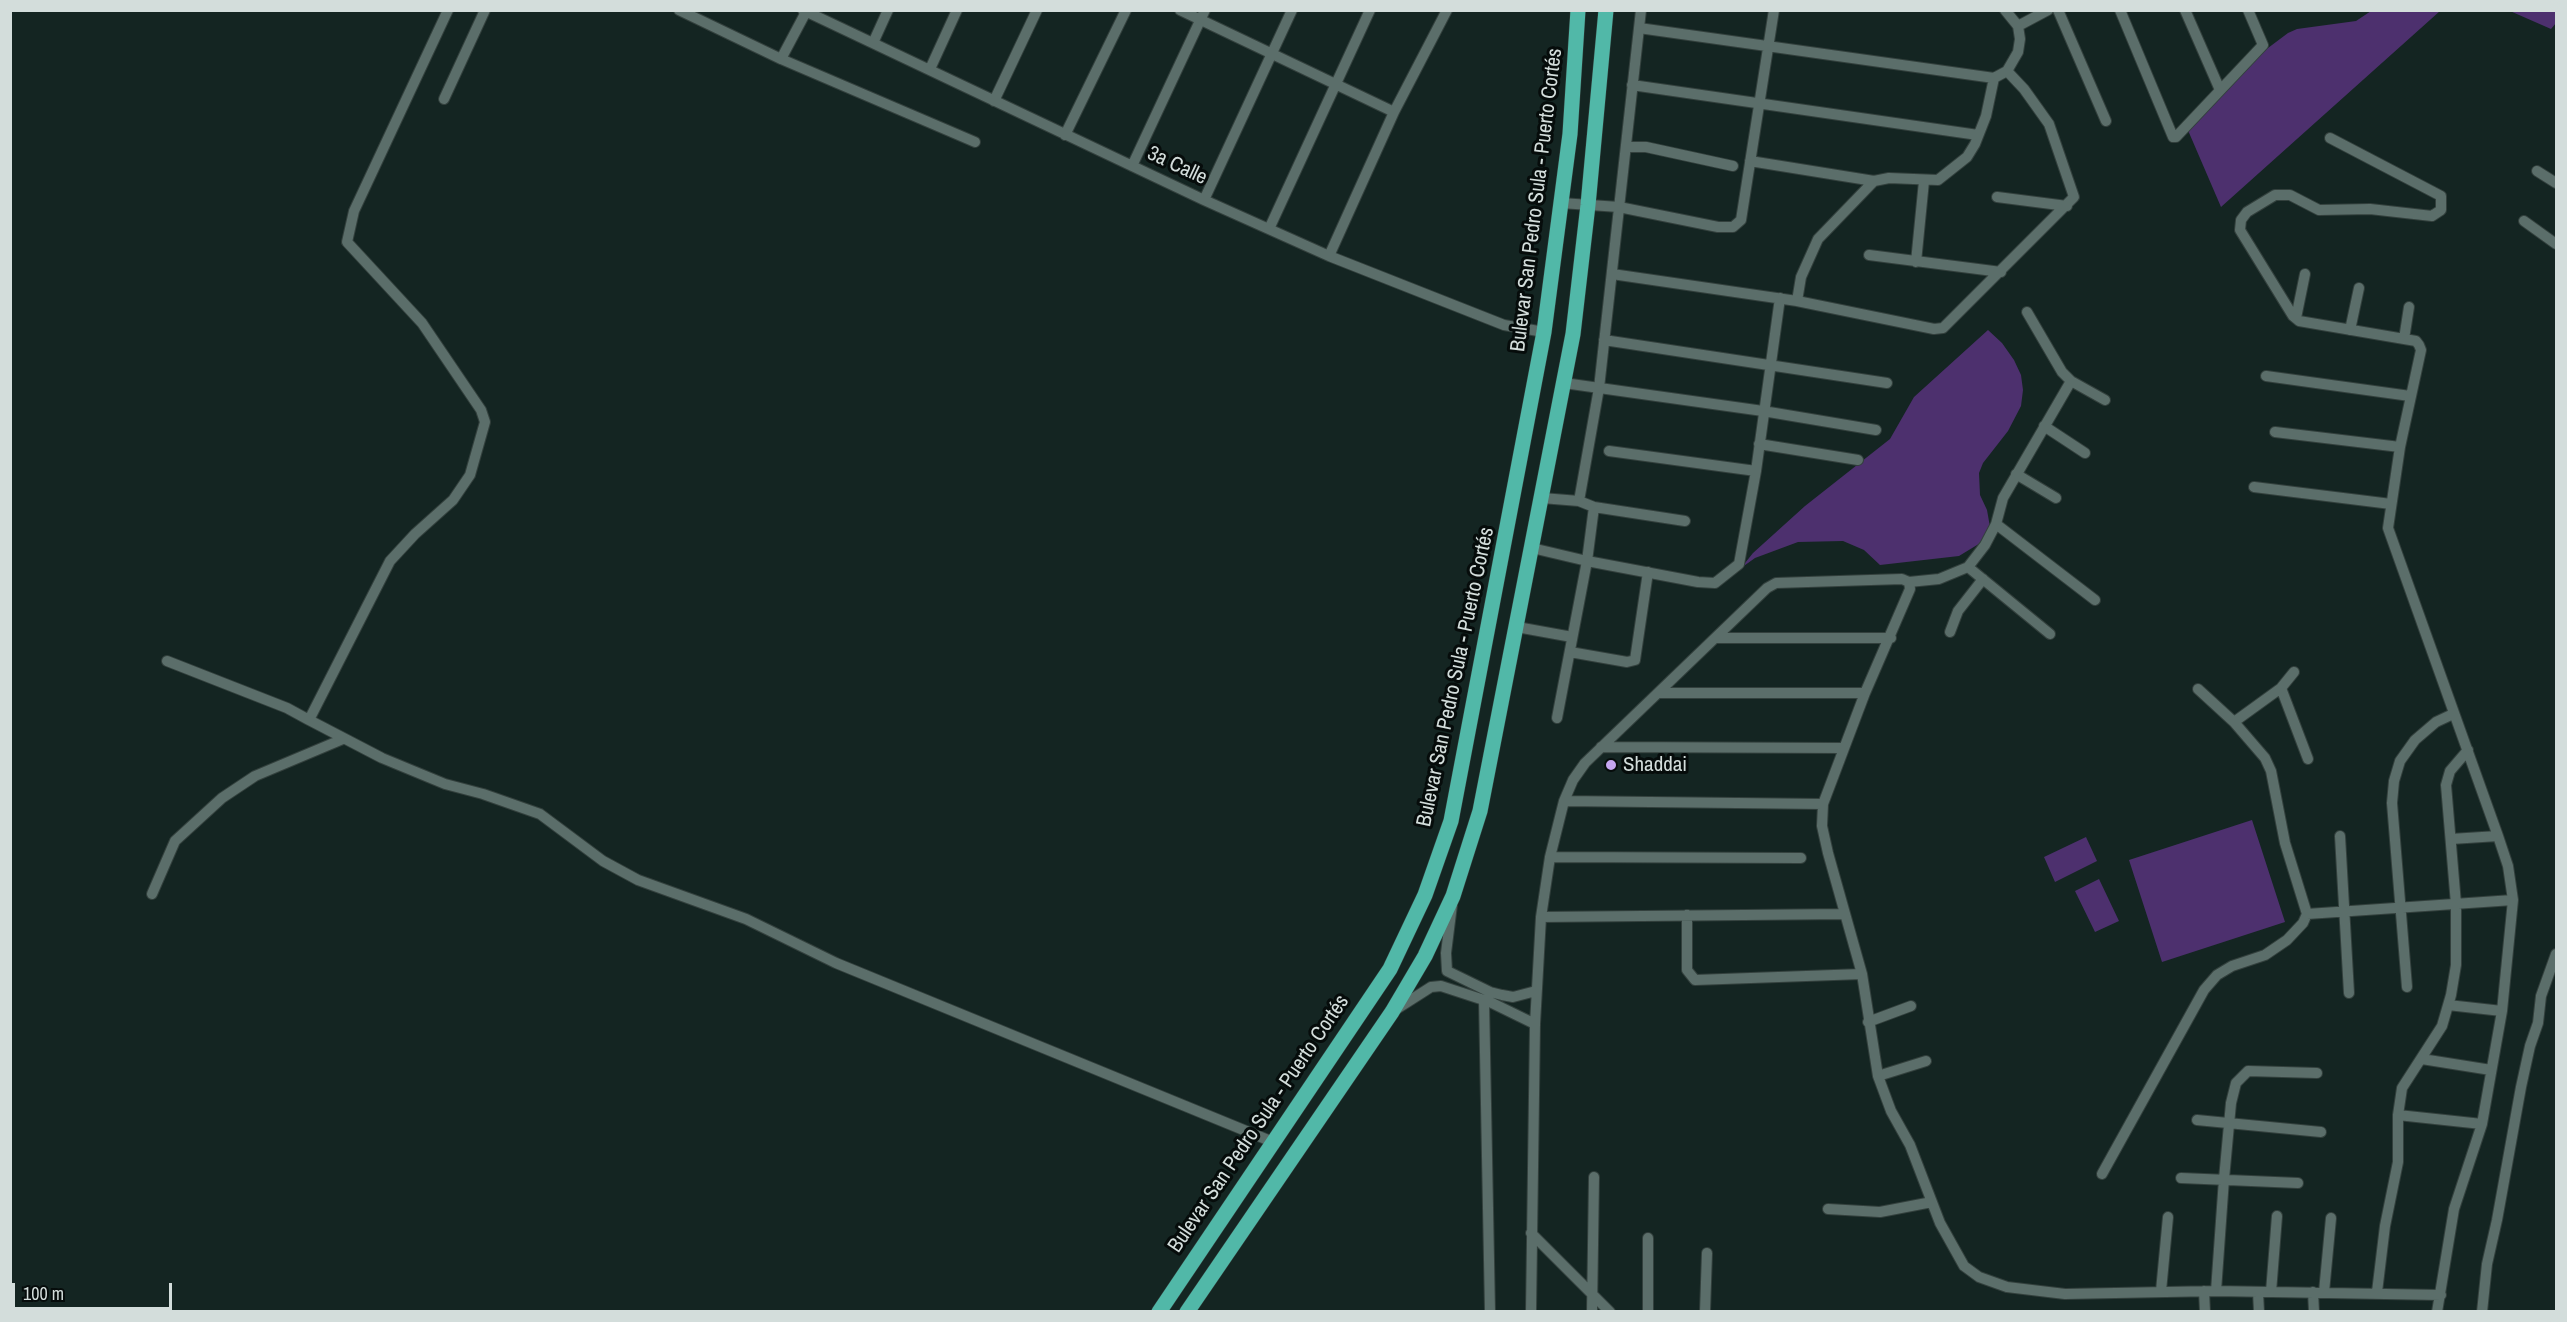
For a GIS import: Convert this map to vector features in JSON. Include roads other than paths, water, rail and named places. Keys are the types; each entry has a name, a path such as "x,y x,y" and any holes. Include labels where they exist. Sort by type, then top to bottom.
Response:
{"highway":[{"path":"1187,1311 1392,1012 1425,956 1454,896 1480,811 1573,334 1588,205 1606,10"},
{"name":"Bulevar San Pedro Sula - Puerto Cortés","path":"1159,1311 1389,969 1425,895 1451,821 1544,332 1570,134 1574,11"},
{"path":"1257,1209 1243,1218 1236,1215 1238,1206 1273,1156 1273,1142"},
{"path":"1207,1282 1204,1275 1207,1268 1234,1226 1231,1220 1227,1219 1215,1228"}],"street":[{"path":"309,720 390,561 416,534 442,512 464,486 470,475 484,422 482,410 422,323 346,242 354,211 448,10"},
{"path":"444,99 485,10"},
{"path":"679,10 781,59 975,142"},
{"path":"873,43 888,10"},
{"path":"930,69 957,10"},
{"path":"994,101 1037,10"},
{"path":"1065,135 1126,10"},
{"path":"1180,10 1203,15 1272,54 1394,112"},
{"path":"1204,200 1292,10"},
{"path":"1269,229 1370,10"},
{"path":"1329,256 1394,112 1448,10"},
{"path":"1579,501 1599,388 1641,10"},
{"path":"1561,203 1619,207 1718,227 1733,227 1741,220 1774,10"},
{"path":"1639,28 1994,78 2007,71 2018,52 2020,39 2018,26 2005,10"},
{"path":"2018,26 2048,10"},
{"path":"2058,10 2106,121"},
{"path":"2120,10 2173,137 2178,137 2263,45 2248,10"},
{"path":"2186,10 2220,90"},
{"path":"781,59 806,11"},
{"name":"3a Calle","path":"806,11 1065,135 1329,256 1496,322 1520,329 1544,332"},
{"path":"1132,166 1203,15"},
{"path":"1612,274 1780,298 1934,330 1942,328 2001,272 2074,197 2049,124 2024,89 2007,71"},
{"path":"1750,161 1874,181 1889,178 1938,180 1955,169 1967,157 1986,116 1994,78"},
{"path":"1632,85 1978,135"},
{"path":"2330,138 2441,196 2441,210 2432,216 2370,209 2319,210 2290,195 2275,195 2247,212 2241,220 2241,230 2296,318 2416,341 2421,350 2400,447 2389,534 2498,836 2508,866 2513,900 2502,1011 2492,1070 2482,1124 2454,1209 2437,1311"},
{"path":"1626,147 1646,147 1732,166"},
{"path":"2536,171 2556,183"},
{"path":"1797,301 1801,277 1818,239 1874,181"},
{"path":"1916,262 1924,181"},
{"path":"1997,197 2067,206"},
{"path":"2524,221 2556,243"},
{"path":"1869,255 2001,272"},
{"path":"2296,318 2305,274"},
{"path":"2350,330 2359,288"},
{"path":"1532,548 1587,561 1715,583 1738,564 1756,471 1780,298"},
{"path":"2404,339 2409,307"},
{"path":"2027,312 2062,372 2071,381 2105,400"},
{"path":"1604,340 1887,383"},
{"path":"2266,376 2410,396"},
{"path":"1532,1311 1535,1024 1541,917 1550,857 1564,801 1573,780 1585,763 1601,747 1767,588 1776,583 1902,579 1909,582 1939,579 1968,567 1985,545 1996,524 2003,498 2071,381"},
{"path":"1564,383 1763,411 1876,430"},
{"path":"2044,426 2085,453"},
{"path":"2275,432 2400,447"},
{"path":"1759,444 1858,460"},
{"path":"1609,450 1756,471"},
{"path":"2016,474 2056,498"},
{"path":"2254,487 2391,504"},
{"path":"1542,498 1579,501 1594,507 1685,521"},
{"path":"1557,718 1587,561 1594,507"},
{"path":"1996,524 2095,600"},
{"path":"1968,567 2050,634"},
{"path":"1570,652 1627,662 1635,660 1648,572"},
{"path":"1950,632 1958,611 1983,579"},
{"path":"1909,582 1910,589 1891,638 1865,693 1823,804 1822,826 1862,974 1878,1076 1891,1111 1910,1145 1953,1250 1964,1266 1979,1277 2007,1287 2066,1293 2216,1291 2377,1292 2440,1295"},
{"path":"1517,627 1572,638"},
{"path":"1715,638 1891,638"},
{"path":"166,661 287,708 343,739 445,784 483,794 540,814 603,861 638,880 746,920 836,963 1273,1142"},
{"path":"2234,722 2281,688 2294,672"},
{"path":"2281,688 2308,759"},
{"path":"2102,1174 2204,990 2217,975 2232,966 2265,955 2287,940 2303,923 2307,914 2284,843 2271,771 2260,750 2198,689"},
{"path":"1658,693 1865,693"},
{"path":"2408,987 2392,803 2394,781 2400,761 2415,740 2436,722 2454,714"},
{"path":"152,894 176,841 222,798 255,776 343,739"},
{"path":"1601,747 1844,748"},
{"path":"2377,1292 2385,1226 2398,1162 2398,1115 2402,1088 2442,1026 2456,966 2456,904 2446,785 2450,771 2468,750"},
{"path":"1564,801 1823,804"},
{"path":"2340,836 2349,993"},
{"path":"2451,839 2498,836"},
{"path":"1550,857 1801,858"},
{"path":"1454,896 1446,953 1447,971 1490,992 1514,998 1536,991"},
{"path":"2307,914 2513,900"},
{"path":"1541,917 1845,914"},
{"path":"1688,915 1687,970 1695,980 1862,974"},
{"path":"2482,1311 2487,1264 2498,1221 2521,1087 2530,1046 2538,1023 2541,996 2556,954"},
{"path":"1392,1012 1431,987 1440,986 1484,1000 1535,1024"},
{"path":"1484,1000 1490,1311"},
{"path":"2448,1005 2502,1011"},
{"path":"1868,1022 1911,1006"},
{"path":"2422,1059 2492,1070"},
{"path":"1878,1076 1926,1060"},
{"path":"2216,1291 2224,1179 2236,1083 2248,1071 2318,1073"},
{"path":"2398,1115 2482,1124"},
{"path":"2197,1120 2321,1132"},
{"path":"1592,1311 1594,1177"},
{"path":"2181,1178 2298,1183"},
{"path":"1828,1209 1880,1212 1932,1202"},
{"path":"2271,1292 2277,1216"},
{"path":"2161,1291 2168,1217"},
{"path":"2314,1311 2331,1218"},
{"path":"1532,1233 1610,1311"},
{"path":"1648,1238 1648,1311"},
{"path":"1705,1311 1707,1253"},
{"path":"2204,1291 2205,1311"},
{"path":"2258,1292 2259,1311"}],"place":[{"name":"Shaddai","path":"1611,765"}]}
